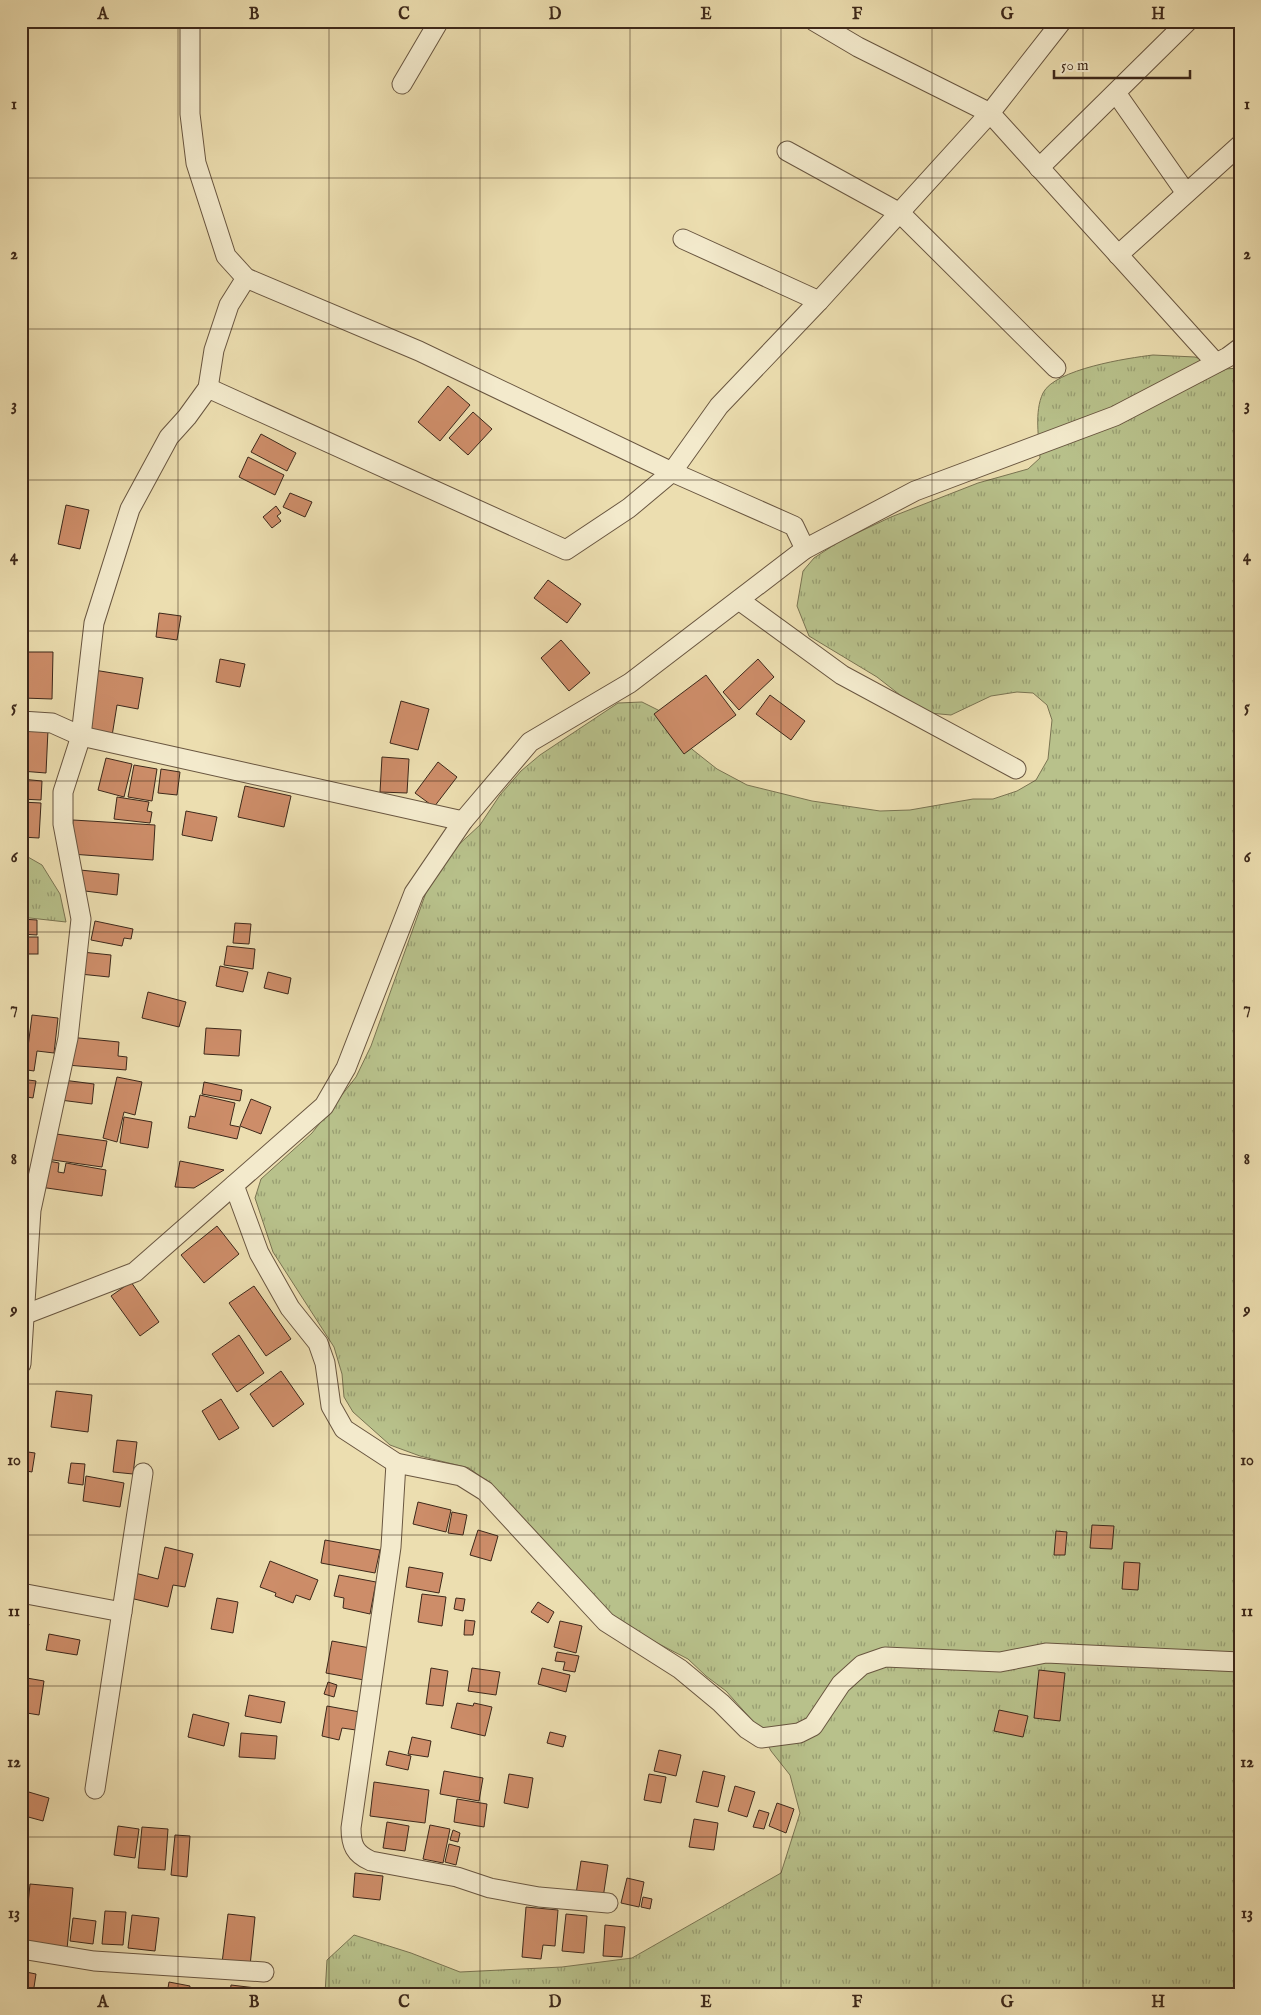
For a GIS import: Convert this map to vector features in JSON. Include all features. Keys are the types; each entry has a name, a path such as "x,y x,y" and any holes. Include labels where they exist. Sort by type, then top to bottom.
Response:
{"street":[{"path":"190,21 190,114 196,163 226,256 246,278 419,351 672,472 794,526 805,549"},
{"path":"402,84 439,21"},
{"path":"814,21 858,47 990,113 1216,363"},
{"path":"208,388 566,550 629,508 672,472 718,406 819,301 990,113 1062,21"},
{"path":"1039,168 1188,21"},
{"path":"1116,93 1186,193"},
{"path":"1118,255 1240,145"},
{"path":"787,151 900,213 1056,368"},
{"path":"683,238 819,301"},
{"path":"21,1364 32,1210 68,1038 81,920 63,824 63,792 80,736 94,624 130,509 169,437 187,417 208,388 214,350 229,305 246,278"},
{"path":"23,1315 134,1272 324,1106 346,1068 414,893 463,821 530,742 630,683 805,549 915,491 1115,416 1216,363 1240,348"},
{"path":"739,600 842,675 1016,769"},
{"path":"21,721 52,723 80,736 463,821"},
{"path":"234,1185 260,1253 290,1308 318,1342 326,1363 331,1406 344,1429 396,1463 461,1476 485,1491 606,1622 680,1669 721,1703 747,1729 761,1738 800,1733 813,1726 841,1684 862,1665 885,1657 1000,1662 1046,1653 1240,1662"},
{"path":"396,1463 391,1547 351,1828 355,1851 361,1857 370,1861 457,1878 490,1888 539,1896 608,1903"},
{"path":"95,1789 143,1473"},
{"path":"21,1593 122,1612"},
{"path":"21,1949 94,1960 264,1972"}],"green space":[{"path":"1153,355 1195,357 1225,369 1240,368 1240,1994 325,1994 327,1960 354,1935 411,1953 460,1972 562,1967 632,1958 781,1873 800,1813 790,1775 771,1751 759,1728 726,1691 688,1659 634,1631 614,1618 493,1486 469,1468 420,1456 390,1445 353,1412 344,1397 342,1374 334,1347 273,1252 255,1198 261,1179 312,1133 356,1077 371,1046 428,887 454,849 480,825 500,795 521,771 540,755 618,703 642,702 662,712 673,731 693,750 717,769 747,785 812,801 880,811 910,810 973,799 993,799 1017,791 1036,780 1048,759 1052,720 1047,705 1033,693 1017,692 991,696 951,715 929,713 909,702 877,677 809,636 797,606 803,571 814,558 840,541 891,517 978,483 1028,469 1040,458 1038,425 1040,400 1050,385 1062,377 1093,366"},
{"path":"21,853 42,865 60,894 66,922 21,917"}],"building":[{"path":"448,386 470,405 440,441 418,422"},
{"path":"473,412 492,429 468,455 449,438"},
{"path":"261,434 296,453 287,471 251,452"},
{"path":"248,457 284,475 275,495 239,477"},
{"path":"290,493 312,502 305,517 283,507"},
{"path":"66,505 89,510 80,549 58,544"},
{"path":"276,506 281,513 277,516 281,521 272,528 263,517"},
{"path":"548,580 581,604 567,623 534,598"},
{"path":"159,613 181,616 177,640 156,637"},
{"path":"561,640 590,673 569,691 541,658"},
{"path":"23,652 53,652 52,699 23,698"},
{"path":"220,659 245,664 240,687 216,682"},
{"path":"758,659 774,677 739,710 723,692"},
{"path":"94,670 143,678 138,709 117,705 112,736 84,731"},
{"path":"706,675 736,715 684,754 654,714"},
{"path":"770,695 805,721 791,740 756,714"},
{"path":"401,701 429,709 418,750 390,743"},
{"path":"21,729 48,730 46,773 21,771"},
{"path":"382,757 409,759 407,793 380,792"},
{"path":"106,758 132,764 124,797 98,790"},
{"path":"438,762 457,777 434,807 415,793"},
{"path":"134,765 157,769 152,801 128,797"},
{"path":"161,769 180,772 177,795 158,793"},
{"path":"21,779 42,781 41,800 21,799"},
{"path":"245,786 291,796 284,827 238,817"},
{"path":"117,797 149,802 147,811 152,812 150,823 114,819"},
{"path":"21,802 41,803 39,838 21,837"},
{"path":"186,811 217,817 212,841 182,835"},
{"path":"73,820 155,825 153,860 71,854"},
{"path":"80,870 119,874 117,895 77,890"},
{"path":"21,919 37,920 37,935 21,934"},
{"path":"95,921 133,929 131,939 124,938 122,946 91,940"},
{"path":"235,923 251,924 249,944 233,943"},
{"path":"21,937 38,937 38,954 21,954"},
{"path":"227,946 255,949 253,969 224,965"},
{"path":"82,952 111,955 109,977 80,974"},
{"path":"220,966 248,972 243,992 216,986"},
{"path":"268,972 291,978 288,994 264,988"},
{"path":"148,992 186,1002 179,1027 142,1018"},
{"path":"32,1015 58,1018 54,1053 37,1051 34,1071 21,1069 21,1046 28,1047"},
{"path":"21,1023 28,1024 26,1045 21,1044"},
{"path":"206,1028 241,1030 239,1056 204,1054"},
{"path":"69,1037 119,1042 118,1056 127,1057 126,1070 67,1065"},
{"path":"117,1077 142,1082 135,1115 124,1112 117,1142 103,1138"},
{"path":"21,1079 36,1081 33,1098 21,1096"},
{"path":"63,1080 94,1084 92,1104 60,1100"},
{"path":"204,1082 242,1090 240,1101 202,1094"},
{"path":"200,1095 235,1103 230,1125 240,1127 237,1139 188,1128 190,1116 195,1117"},
{"path":"251,1099 271,1107 261,1134 240,1126"},
{"path":"124,1117 152,1122 148,1148 120,1143"},
{"path":"49,1133 107,1141 102,1167 46,1159"},
{"path":"43,1160 59,1163 58,1172 64,1173 66,1163 106,1170 102,1196 40,1187"},
{"path":"180,1161 224,1170 194,1188 175,1187"},
{"path":"217,1226 239,1254 204,1283 181,1255"},
{"path":"131,1282 159,1322 140,1336 111,1296"},
{"path":"254,1286 291,1339 266,1356 229,1303"},
{"path":"239,1335 264,1373 237,1392 212,1354"},
{"path":"281,1371 304,1404 273,1427 250,1394"},
{"path":"56,1391 92,1395 88,1432 51,1427"},
{"path":"221,1399 239,1428 219,1440 202,1411"},
{"path":"117,1440 137,1442 133,1474 113,1472"},
{"path":"21,1451 35,1453 32,1472 21,1470"},
{"path":"71,1463 85,1464 83,1485 68,1483"},
{"path":"86,1476 124,1483 120,1507 83,1501"},
{"path":"418,1502 451,1510 446,1532 413,1524"},
{"path":"452,1512 467,1515 463,1535 448,1533"},
{"path":"1092,1525 1114,1526 1112,1549 1090,1548"},
{"path":"478,1530 498,1536 491,1561 470,1555"},
{"path":"1056,1531 1067,1532 1065,1555 1054,1555"},
{"path":"325,1540 380,1550 375,1573 321,1563"},
{"path":"165,1547 193,1554 185,1587 173,1585 168,1607 130,1598 135,1573 158,1579"},
{"path":"270,1561 318,1580 310,1600 296,1595 293,1603 275,1596 276,1593 260,1587"},
{"path":"1124,1562 1140,1563 1138,1590 1122,1589"},
{"path":"409,1567 443,1573 439,1593 406,1587"},
{"path":"339,1575 376,1582 370,1614 343,1608 344,1598 334,1596"},
{"path":"422,1594 446,1597 442,1626 418,1622"},
{"path":"217,1598 238,1602 233,1633 211,1629"},
{"path":"456,1598 465,1599 463,1611 454,1609"},
{"path":"538,1602 554,1612 548,1623 531,1612"},
{"path":"465,1620 475,1621 473,1635 464,1635"},
{"path":"560,1621 582,1626 576,1653 554,1647"},
{"path":"21,1622 29,1624 23,1645 21,1645"},
{"path":"49,1634 80,1640 77,1655 46,1650"},
{"path":"332,1641 370,1648 364,1680 326,1673"},
{"path":"557,1652 579,1656 575,1672 563,1670 565,1662 555,1661"},
{"path":"431,1668 448,1671 443,1706 426,1704"},
{"path":"472,1668 500,1672 496,1695 468,1691"},
{"path":"542,1668 570,1675 566,1692 538,1684"},
{"path":"1039,1670 1065,1673 1060,1721 1034,1718"},
{"path":"21,1677 44,1681 39,1715 21,1712"},
{"path":"328,1682 337,1685 334,1697 324,1694"},
{"path":"249,1695 285,1702 281,1723 245,1716"},
{"path":"457,1703 473,1706 474,1703 492,1707 485,1736 451,1728"},
{"path":"327,1706 360,1712 356,1730 342,1728 339,1740 322,1736"},
{"path":"999,1710 1028,1716 1023,1737 994,1731"},
{"path":"193,1714 229,1723 224,1746 188,1737"},
{"path":"550,1732 566,1736 563,1747 547,1743"},
{"path":"241,1733 277,1736 275,1759 239,1757"},
{"path":"412,1737 431,1741 428,1757 408,1754"},
{"path":"659,1750 681,1755 676,1776 654,1771"},
{"path":"389,1751 411,1756 408,1770 386,1765"},
{"path":"444,1771 483,1778 479,1801 440,1794"},
{"path":"703,1771 725,1776 718,1807 696,1802"},
{"path":"509,1774 533,1778 528,1808 504,1803"},
{"path":"649,1774 666,1777 661,1803 644,1800"},
{"path":"374,1782 429,1790 425,1823 370,1816"},
{"path":"735,1786 755,1792 747,1817 728,1811"},
{"path":"22,1790 49,1798 43,1821 21,1815"},
{"path":"457,1799 487,1804 484,1827 454,1822"},
{"path":"777,1803 794,1809 786,1833 769,1826"},
{"path":"759,1810 769,1813 764,1829 753,1827"},
{"path":"694,1819 718,1823 714,1850 689,1847"},
{"path":"387,1822 409,1826 405,1851 383,1848"},
{"path":"430,1825 450,1829 443,1863 423,1859"},
{"path":"118,1826 139,1829 135,1858 114,1855"},
{"path":"142,1827 168,1829 165,1870 138,1868"},
{"path":"453,1830 460,1833 458,1842 450,1840"},
{"path":"175,1835 190,1836 187,1877 171,1875"},
{"path":"449,1844 460,1847 456,1865 445,1862"},
{"path":"581,1861 608,1865 603,1898 576,1894"},
{"path":"355,1873 383,1876 380,1900 353,1897"},
{"path":"627,1878 644,1882 639,1907 621,1903"},
{"path":"30,1884 73,1888 67,1949 24,1945"},
{"path":"643,1897 652,1899 650,1909 641,1907"},
{"path":"526,1907 558,1910 555,1946 543,1945 541,1959 522,1957"},
{"path":"105,1911 126,1912 123,1945 102,1944"},
{"path":"228,1914 255,1917 250,1966 222,1963"},
{"path":"566,1914 587,1916 584,1953 562,1951"},
{"path":"132,1915 159,1918 155,1951 128,1948"},
{"path":"73,1918 96,1921 93,1944 70,1941"},
{"path":"605,1925 625,1927 622,1957 603,1956"},
{"path":"21,1971 36,1974 33,1994 21,1993"},
{"path":"169,1982 190,1986 189,1994 167,1994"},
{"path":"231,1985 256,1988 255,1994 230,1994"}]}
